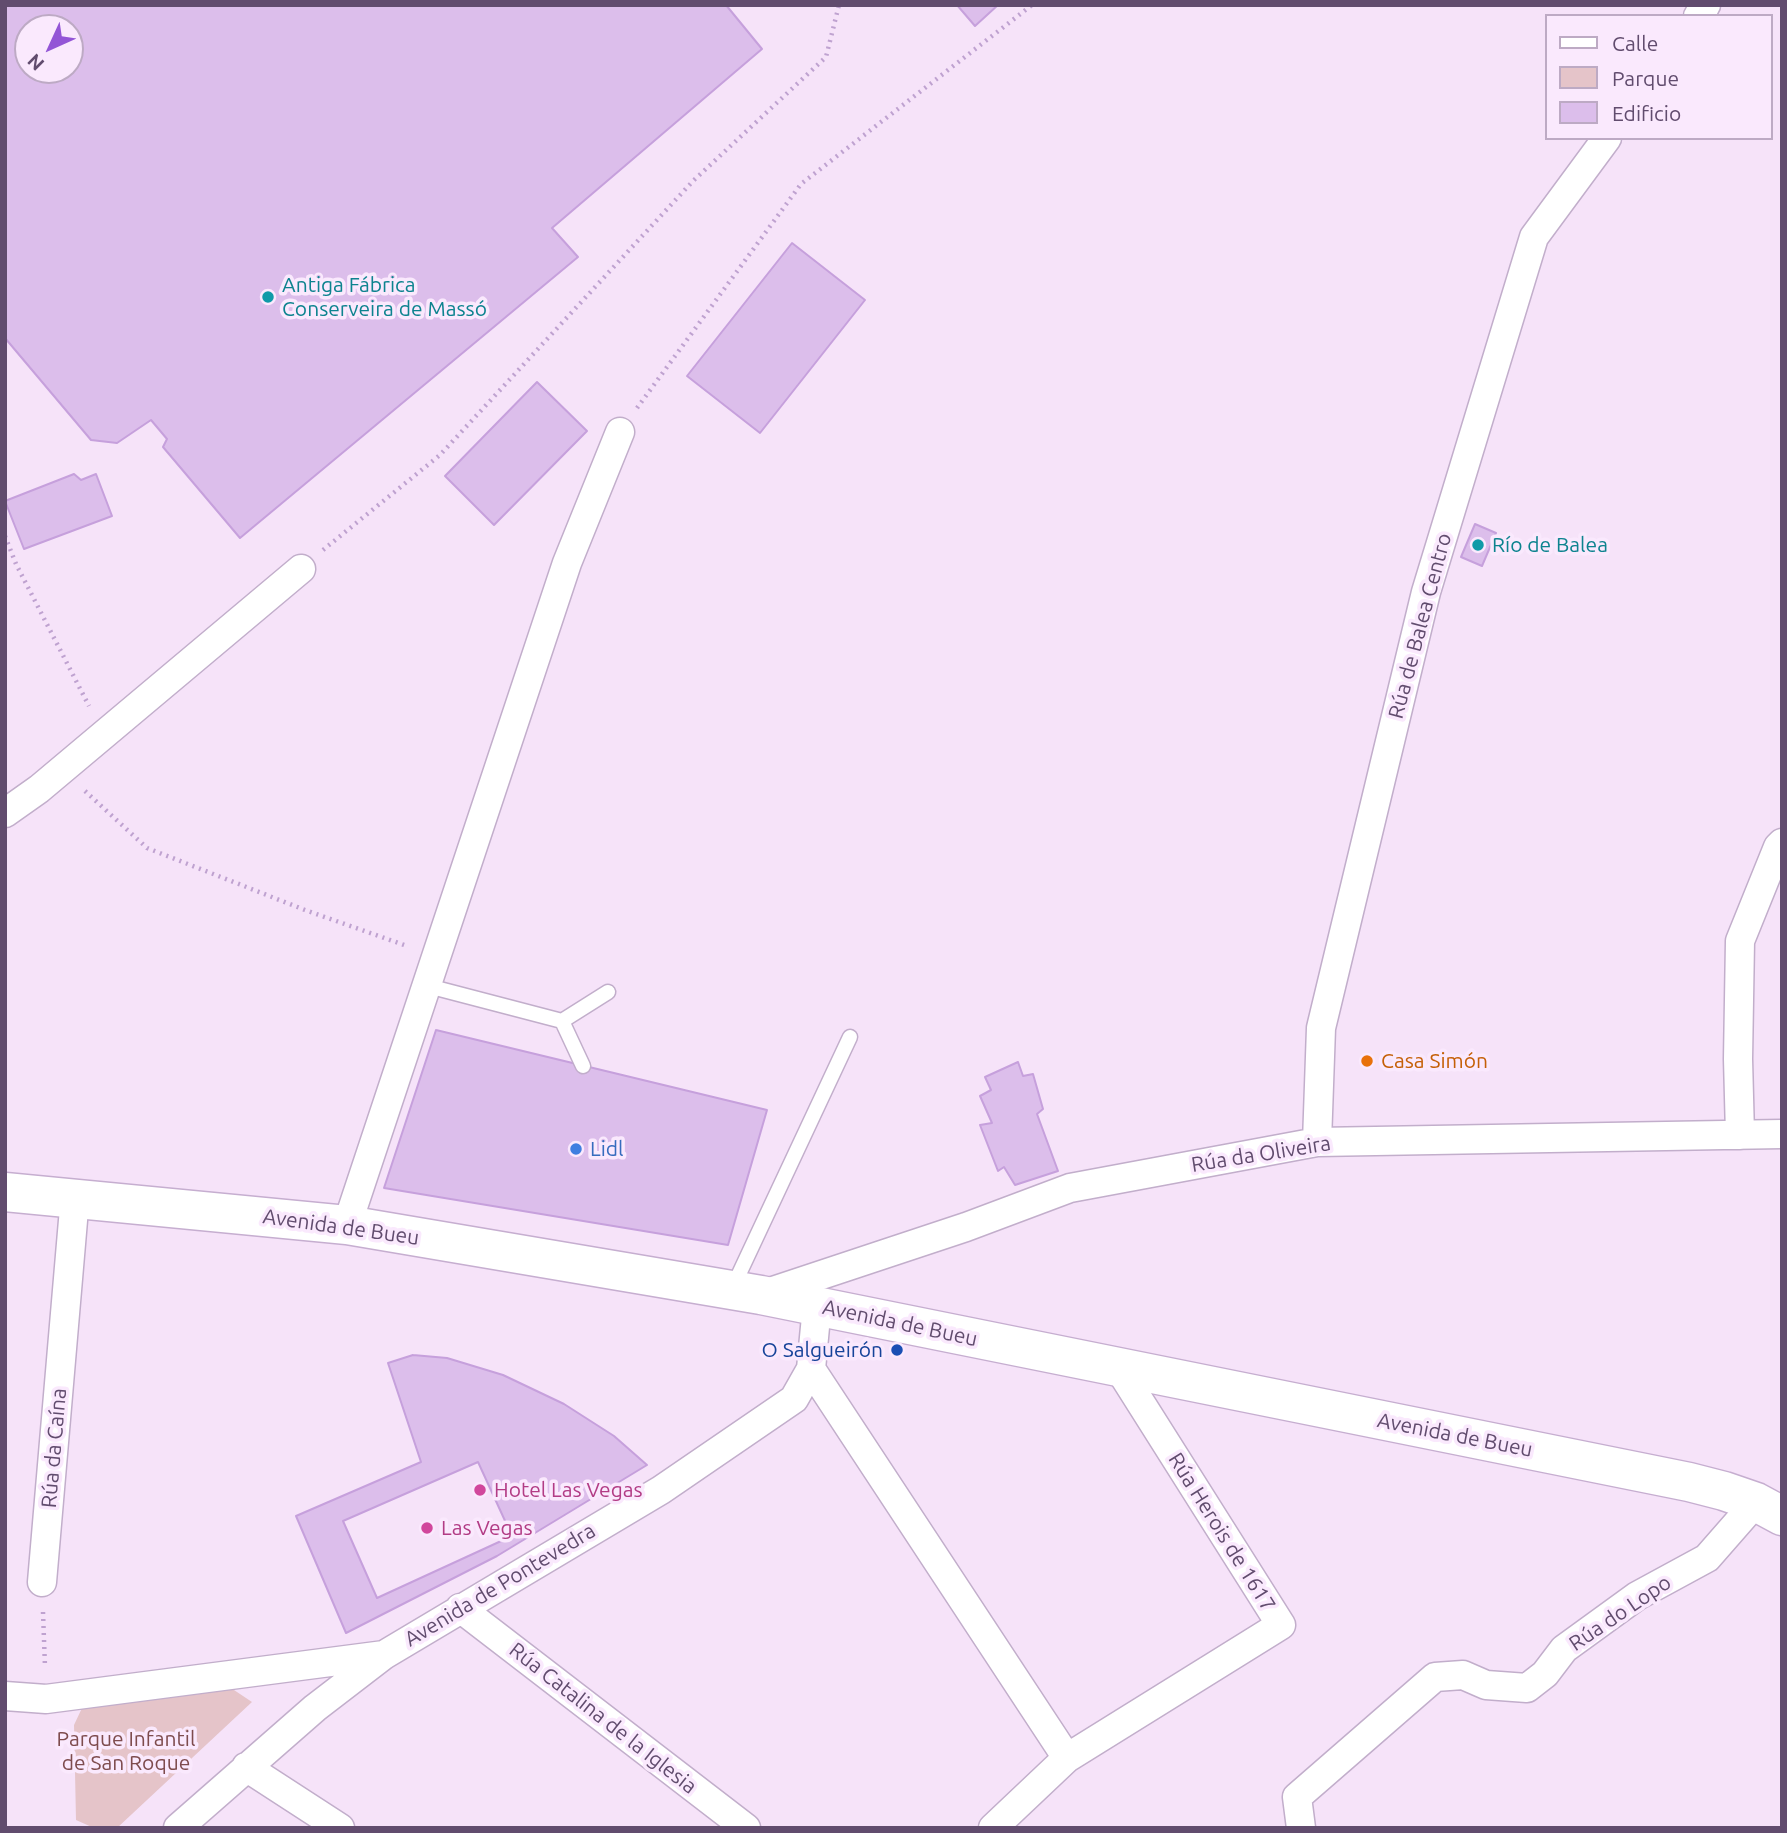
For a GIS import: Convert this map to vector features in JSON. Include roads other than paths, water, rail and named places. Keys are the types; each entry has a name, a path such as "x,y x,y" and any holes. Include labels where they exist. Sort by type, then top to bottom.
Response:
{"main road":[{"name":"Avenida de Bueu","path":"5,1192 347,1225 746,1293 1689,1482 1724,1491 1769,1509"}],"street":[{"name":"Rúa de Balea Centro","path":"1317,1142 1321,1028 1426,592 1534,237 1606,140"},
{"path":"347,1225 567,563 620,432"},
{"path":"5,813 62,769 301,569"},
{"path":"1740,1135 1740,941 1778,847 1782,844"},
{"name":"Rúa da Oliveira","path":"746,1293 966,1227 1070,1188 1317,1142 1782,1135"},
{"name":"Rúa da Caína","path":"42,1583 75,1197"},
{"name":"Avenida de Pontevedra","path":"178,1828 246,1767 384,1655 662,1490 794,1399 811,1369 817,1306"},
{"name":"Rúa Herois de 1617","path":"993,1828 1067,1758 1281,1625 1118,1367"},
{"path":"811,1369 1067,1758"},
{"name":"Rúa do Lopo","path":"1301,1828 1297,1797 1435,1677 1463,1675 1486,1685 1527,1688 1545,1674 1564,1649 1637,1596 1707,1558 1769,1509"},
{"name":"Rúa Catalina de la Iglesia","path":"460,1608 746,1828"},
{"path":"5,1696 46,1699 384,1655"},
{"path":"246,1767 340,1828"}],"lane":[{"path":"428,986 562,1021 608,992"},
{"path":"562,1021 583,1066"},
{"path":"746,1293 850,1037"}],"place":[{"name":"Antiga Fábrica Conserveira de Massó","path":"268,297"},
{"name":"Río de Balea","path":"1478,545"},
{"name":"Casa Simón","path":"1367,1061"},
{"name":"Lidl","path":"576,1149"},
{"name":"O Salgueirón","path":"897,1350"},
{"name":"Hotel Las Vegas","path":"480,1490"},
{"name":"Las Vegas","path":"427,1528"}],"park label":[{"name":"Parque Infantil de San Roque","path":"126,1751"}]}
